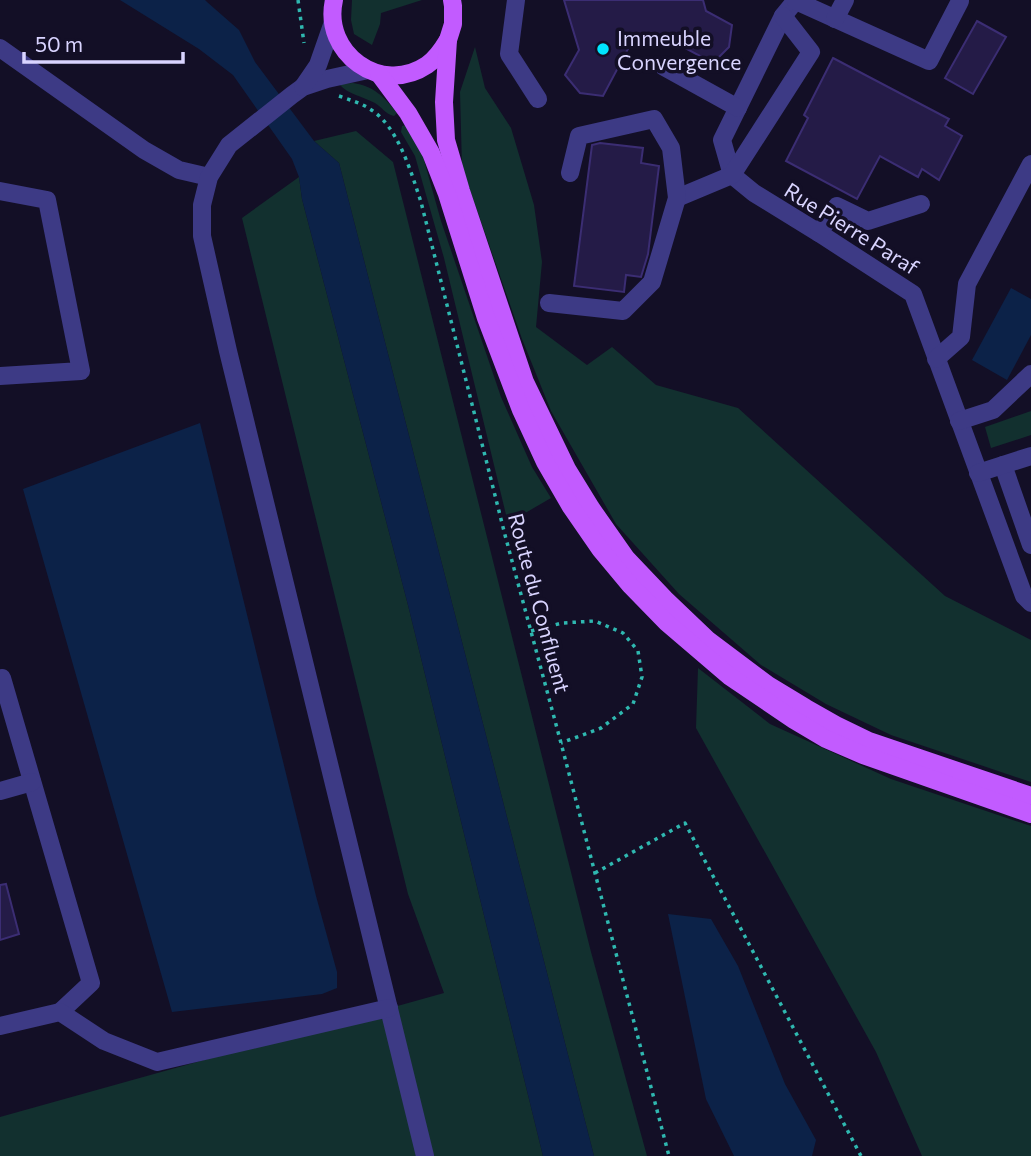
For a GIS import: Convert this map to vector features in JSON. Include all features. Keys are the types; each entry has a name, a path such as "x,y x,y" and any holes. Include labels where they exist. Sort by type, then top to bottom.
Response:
{"main road":[{"path":"334,0 332,24 339,43 351,59 373,72 408,113 431,153 447,194 486,318 521,411 545,462 600,549 630,585 667,623 721,669 816,733 863,755 1031,814"},
{"path":"453,2 444,102 446,140 461,191 525,382 567,469 626,558 708,640 768,685 836,725 869,741 1031,796"},
{"path":"373,72 395,75 411,72 426,65 439,54 448,40"}],"street":[{"path":"516,0 509,54 538,99"},
{"path":"732,175 722,140 783,16 796,0 929,61 960,1"},
{"path":"835,19 845,0"},
{"path":"677,198 732,175 811,52 783,16"},
{"path":"332,24 318,65 298,91 229,145 208,177 202,205 202,236 425,1156"},
{"path":"0,48 144,150 179,170 208,177"},
{"path":"664,67 738,108"},
{"path":"298,91 327,79 373,72"},
{"path":"549,303 623,311 652,282 677,198 671,148 654,119 579,136 570,173"},
{"path":"936,359 961,337 967,284 1031,163"},
{"name":"Rue Pierre Paraf","path":"732,175 754,193 913,294 958,421 1028,600"},
{"path":"0,191 47,200 81,371 0,376"},
{"path":"819,233 837,206 868,221 921,204"},
{"path":"958,421 993,410 1031,374"},
{"path":"978,473 1031,456"},
{"path":"1003,465 1031,545"},
{"path":"0,1026 60,1012 90,983 2,678"},
{"path":"0,791 32,782"},
{"path":"60,1012 104,1041 158,1062 389,1008"}],"path":[{"path":"298,0 304,42 309,53"},
{"name":"Route du Confluent","path":"334,90 340,96 373,110 389,126 408,164 421,202 501,522 669,1156"},
{"path":"531,631 562,623 595,621 623,633 638,651 642,677 633,704 601,728 561,743"},
{"path":"595,873 685,823 861,1156"}],"green space":[{"path":"352,0 422,0 381,13 372,45 354,34 351,20"},
{"path":"475,47 485,88 511,128 534,205 542,262 536,327 587,365 612,347 656,385 738,408 945,596 1031,640 1031,782 891,735 826,704 761,665 679,594 616,524 551,411 522,339 462,167 460,92"},
{"path":"353,83 378,93 397,113 391,115 375,103 351,93 339,84"},
{"path":"406,125 422,153 441,221 501,397 532,467 551,498 508,523 444,258 415,156 401,132 402,126"},
{"path":"356,131 393,162 591,952 647,1156 594,1156 339,163 314,141"},
{"path":"299,177 302,199 408,605 543,1156 0,1156 0,1117 444,993 408,894 242,218"},
{"path":"1031,411 1031,435 991,448 985,427"},
{"path":"698,668 770,724 891,779 1031,826 1031,1156 922,1156 876,1052 696,728"}],"water":[{"path":"120,0 205,0 239,30 255,62 314,141 339,163 594,1156 543,1156 408,605 302,199 299,177 292,159 233,75 199,49"},
{"path":"1011,288 1031,299 1031,335 1007,380 972,360"},
{"path":"200,423 337,972 337,988 322,994 172,1012 23,489"},
{"path":"668,914 711,919 738,966 785,1084 816,1140 812,1156 734,1156 706,1099"}],"building":[{"name":"Immeuble Convergence","path":"564,0 703,0 706,11 732,25 729,47 713,63 661,35 630,45 603,96 580,93 565,75 579,50"},
{"path":"977,21 1006,37 973,94 945,78"},
{"path":"833,58 949,119 945,126 962,136 939,180 922,169 918,177 880,156 857,199 786,161 808,118 804,115"},
{"path":"600,143 643,148 641,163 659,166 648,254 641,277 626,275 624,292 574,286 592,145"},
{"path":"6,884 19,934 0,940 0,885"}],"place":[{"name":"Immeuble Convergence","path":"603,49"}]}
